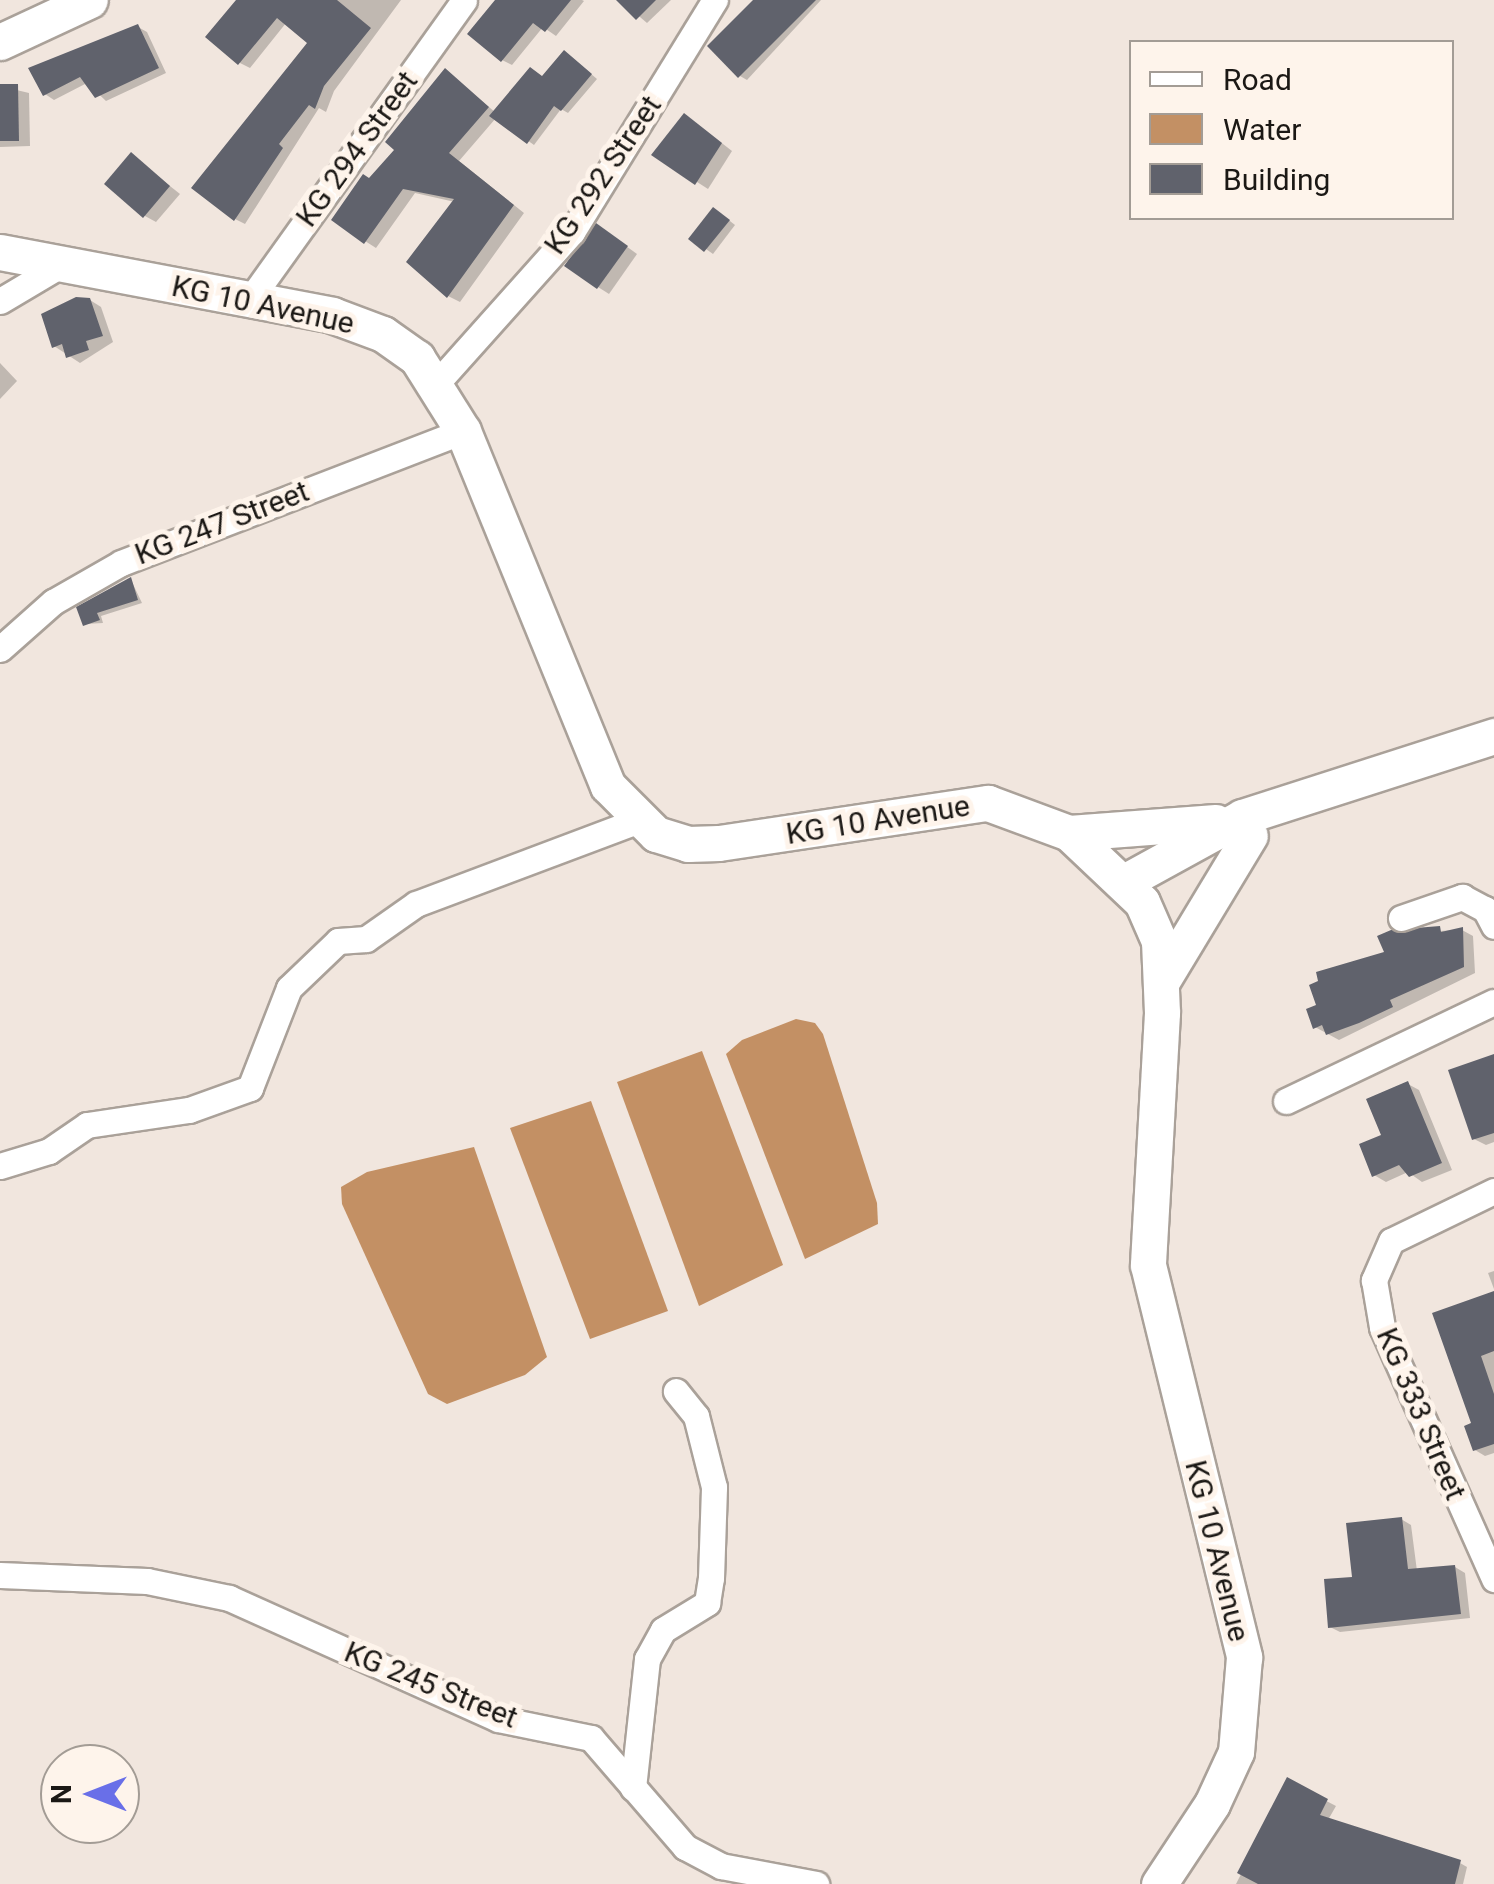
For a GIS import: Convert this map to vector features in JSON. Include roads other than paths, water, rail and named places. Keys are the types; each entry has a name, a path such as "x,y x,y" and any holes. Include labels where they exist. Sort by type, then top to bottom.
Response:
{"street":[{"path":"0,42 90,0"},
{"name":"KG 294 Street","path":"251,298 464,0"},
{"name":"KG 292 Street","path":"436,384 572,232 715,0"},
{"name":"KG 10 Avenue","path":"0,252 59,266 251,298 383,334 417,358 463,430 608,786 637,822 688,844 719,843 988,803 1069,833 1133,892 1159,941 1161,982 1148,1265 1232,1590 1244,1657 1244,1710 1236,1752 1212,1804 1160,1884"},
{"path":"0,301 59,266"},
{"name":"KG 247 Street","path":"0,648 53,602 122,562 463,430"},
{"path":"1133,892 1297,800 1494,736"},
{"path":"0,1166 49,1151 88,1125 188,1110 250,1088 289,988 338,942 366,938 416,904 637,822"},
{"path":"1069,833 1246,826"},
{"path":"1161,982 1246,826"},
{"path":"1401,918 1462,897 1486,909 1494,926"},
{"path":"1286,1102 1494,1002"},
{"name":"KG 333 Street","path":"1494,1191 1391,1242 1374,1280 1382,1327 1486,1540 1494,1579"},
{"path":"633,1788 647,1658 663,1630 706,1603 711,1578 714,1487 696,1416 676,1390"},
{"name":"KG 245 Street","path":"0,1575 147,1581 229,1598 498,1718 591,1738 665,1829 697,1853 722,1866 816,1884"}],"water":[{"path":"796,1019 815,1023 823,1034 877,1203 878,1224 805,1259 726,1054 742,1040"},
{"path":"702,1051 783,1265 699,1306 617,1082"},
{"path":"591,1101 668,1311 590,1339 510,1128"},
{"path":"474,1147 547,1357 525,1375 447,1404 428,1394 342,1204 341,1187 367,1172"}]}
